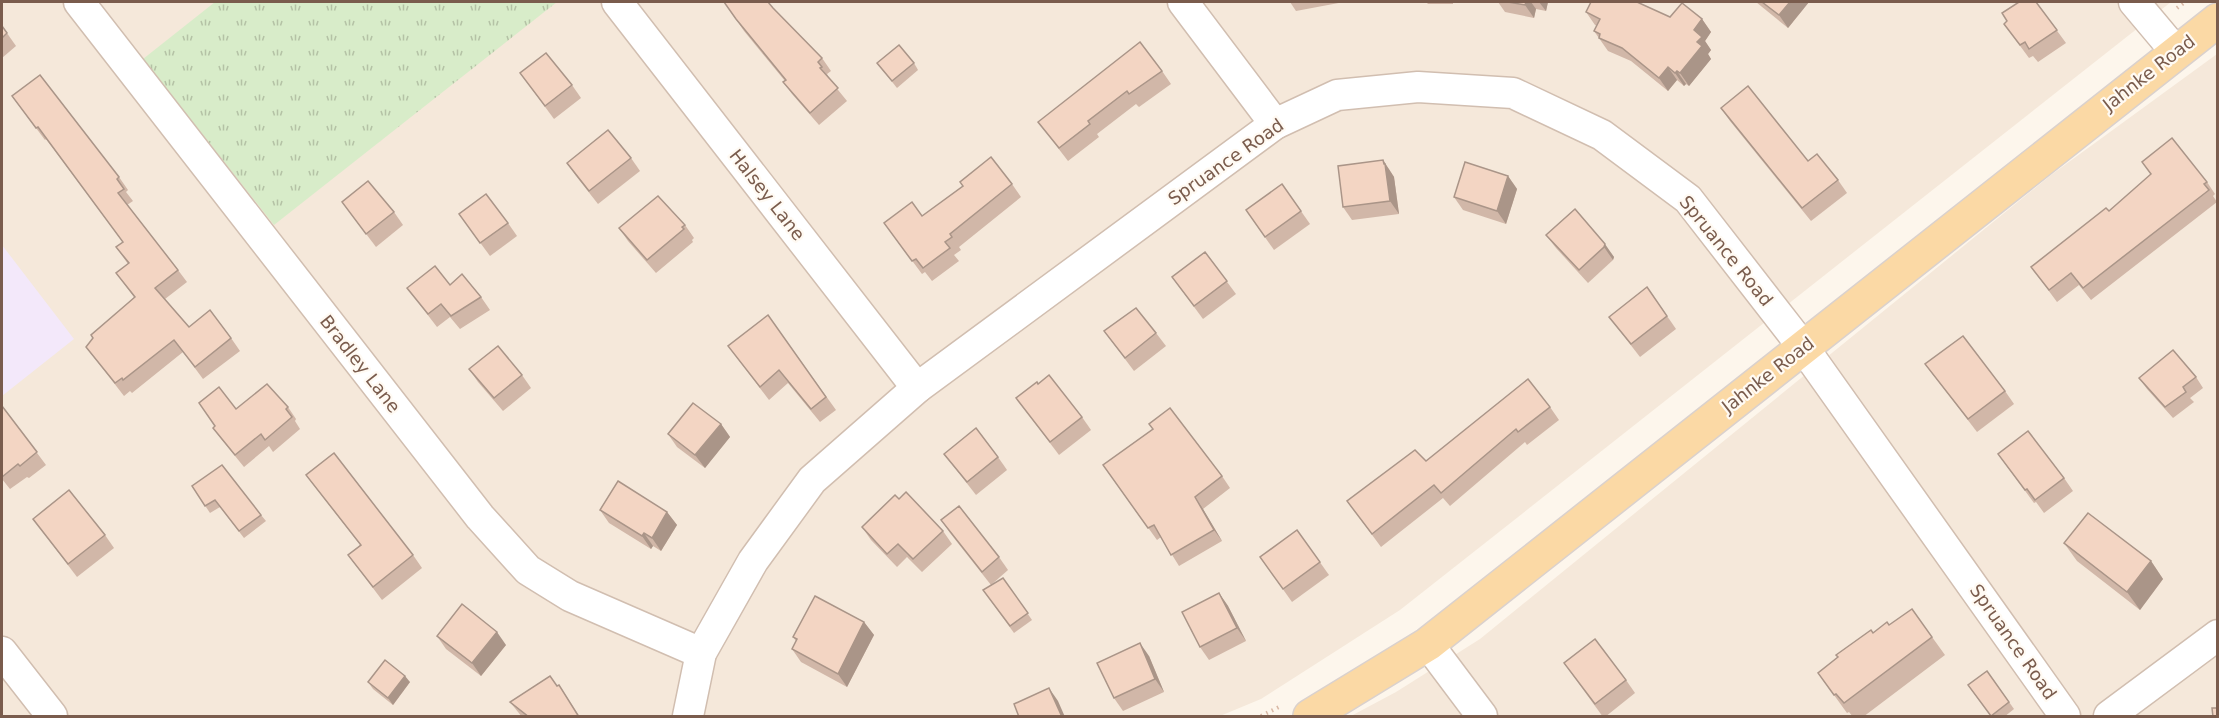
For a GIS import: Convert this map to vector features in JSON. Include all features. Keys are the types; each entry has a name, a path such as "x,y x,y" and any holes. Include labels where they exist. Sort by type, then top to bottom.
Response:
{"main road":[{"name":"Jahnke Road","path":"1310,717 1428,644 2217,20"}],"street":[{"name":"Bradley Lane","path":"79,2 480,517 528,570 570,596 701,653"},
{"name":"Halsey Lane","path":"617,2 917,388"},
{"path":"1183,2 1275,124"},
{"path":"2134,2 2176,52"},
{"name":"Spruance Road","path":"688,717 701,653 753,561 812,480 917,388 1275,124 1337,95 1418,87 1513,93 1602,135 1688,200 1803,347 2065,717"},
{"path":"2109,717 2217,635"},
{"path":"1428,644 1482,717"},
{"path":"2,652 52,717"}],"shaded area":[{"path":"2,2 2171,2 1400,610 1261,699 1220,716 2,716"},
{"path":"2217,54 2217,716 1351,716 1396,692 1480,639 2051,175"},
{"path":"2,245 74,339 2,396"}],"green space":[{"path":"215,2 557,2 274,225 143,59"}],"building":[{"path":"724,2 768,2 822,58 818,62 822,67 820,68 838,88 810,113 783,82 786,80"},
{"path":"1508,2 1526,2 1525,5"},
{"path":"1591,2 1637,2 1670,17 1682,3 1702,19 1694,30 1702,37 1697,42 1702,46 1680,73 1677,71 1675,73 1668,67 1659,78 1622,48 1599,38 1600,34 1594,31 1600,19 1586,12"},
{"path":"1762,2 1790,2 1779,15"},
{"path":"2019,2 2036,2 2057,30 2029,49 2025,42 2020,45 2004,24 2007,21 2002,13"},
{"path":"2,26 7,33 2,38"},
{"path":"1140,42 1162,71 1129,94 1127,91 1088,121 1090,124 1059,148 1038,122"},
{"path":"899,45 914,63 892,81 877,63"},
{"path":"546,53 572,85 545,106 520,73"},
{"path":"40,75 119,177 117,179 124,189 118,193 178,270 155,288 189,327 210,310 231,338 195,367 174,340 123,380 122,378 115,383 86,347 93,338 91,335 135,297 116,273 129,263 116,247 123,242 38,127 36,128 12,96"},
{"path":"1748,86 1808,161 1817,154 1838,180 1802,208 1721,108"},
{"path":"608,130 631,158 589,191 567,163"},
{"path":"2172,138 2207,182 2204,184 2209,190 2083,288 2071,273 2049,290 2031,267 2106,208 2109,211 2151,174 2142,162"},
{"path":"991,157 1012,184 950,234 952,237 945,242 950,248 923,268 916,259 912,261 884,223 912,202 922,216 963,186 960,182"},
{"path":"1383,160 1390,201 1343,207 1338,166"},
{"path":"1465,162 1508,176 1497,211 1454,197"},
{"path":"368,181 394,212 366,234 342,202"},
{"path":"1282,184 1301,211 1265,237 1246,210"},
{"path":"486,194 508,223 480,243 459,214"},
{"path":"658,196 685,225 682,227 684,229 647,260 619,228"},
{"path":"1575,209 1605,244 1579,270 1546,235"},
{"path":"1205,252 1227,281 1194,306 1172,277"},
{"path":"435,266 450,285 462,274 481,297 451,316 441,304 428,314 407,288"},
{"path":"1647,287 1667,316 1631,344 1609,317"},
{"path":"1136,308 1156,333 1125,358 1104,331"},
{"path":"768,315 826,397 811,409 779,370 760,387 728,346"},
{"path":"1963,336 2005,391 1968,419 1925,364"},
{"path":"498,346 522,375 494,398 469,369"},
{"path":"2173,350 2196,377 2183,387 2186,392 2165,407 2139,378"},
{"path":"1049,375 1082,417 1050,442 1016,398"},
{"path":"1528,379 1550,407 1518,432 1516,429 1441,493 1434,485 1372,534 1347,501 1415,450 1426,461"},
{"path":"267,384 288,407 286,409 292,417 265,440 261,434 235,455 213,428 215,426 199,403 219,387 236,409"},
{"path":"693,403 721,424 695,455 668,434"},
{"path":"2,406 37,452 2,477"},
{"path":"1170,408 1222,476 1195,497 1214,530 1171,555 1154,525 1148,528 1103,465 1153,429 1149,424"},
{"path":"976,428 998,457 967,482 944,454"},
{"path":"2028,431 2064,478 2035,500 1998,454"},
{"path":"334,453 413,555 373,587 348,555 361,545 306,475"},
{"path":"222,465 261,515 239,531 215,500 205,506 192,486"},
{"path":"618,481 667,512 652,538 644,533 642,536 600,510"},
{"path":"69,490 105,535 68,564 33,519"},
{"path":"906,492 943,531 913,559 898,544 887,554 862,527 895,495 899,499"},
{"path":"959,506 999,557 982,572 941,520"},
{"path":"2088,513 2151,561 2127,592 2064,543"},
{"path":"1297,530 1320,562 1283,589 1260,557"},
{"path":"1003,578 1028,613 1010,626 983,590"},
{"path":"1219,593 1237,628 1200,647 1182,612"},
{"path":"815,596 864,622 838,674 792,649 797,639 793,637"},
{"path":"462,604 497,632 472,663 437,636"},
{"path":"1912,609 1932,637 1844,703 1836,694 1834,695 1818,673 1838,657 1836,655 1871,630 1873,633 1887,622 1889,625"},
{"path":"1595,639 1626,680 1595,704 1564,663"},
{"path":"1140,643 1155,679 1114,698 1097,663"},
{"path":"385,660 405,676 388,698 368,682"},
{"path":"1987,671 2009,702 1991,716 1968,685"},
{"path":"550,676 557,686 559,685 579,717 529,717 510,702"},
{"path":"1049,688 1062,717 1019,717 1014,704"},
{"path":"2212,708 2217,708 2217,717 2213,717"}]}
